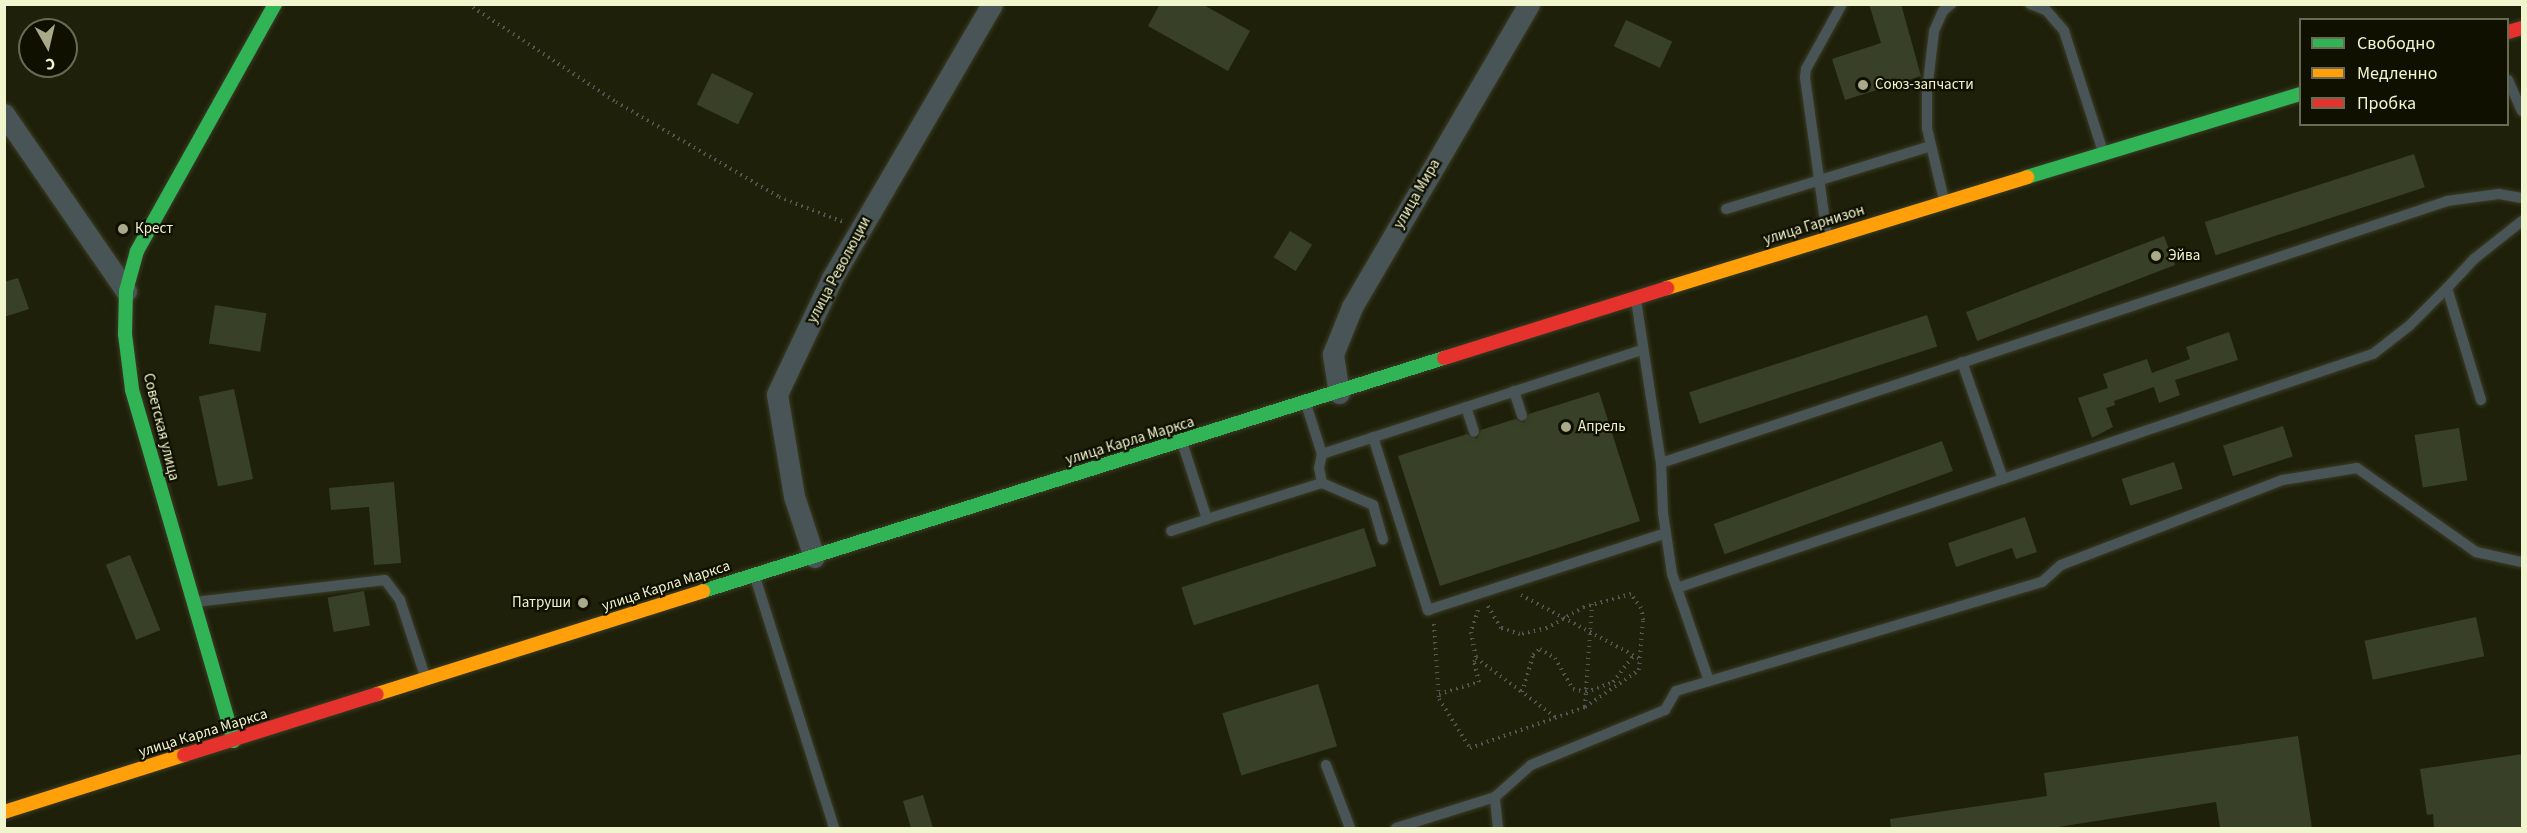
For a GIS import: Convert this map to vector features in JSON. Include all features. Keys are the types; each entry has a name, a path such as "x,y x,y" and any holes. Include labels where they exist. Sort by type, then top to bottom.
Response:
{"main road":[{"name":"Советская улица","path":"234,741 132,389 125,334 126,291 137,251 275,4"},
{"name":"улица Гарнизон","path":"1339,393 1636,297 2299,95"},
{"name":"улица Карла Маркса","path":"4,812 1339,393"}],"street":[{"name":"улица Революции","path":"814,557 794,496 777,394 832,278 992,4"},
{"name":"улица Мира","path":"1339,393 1333,354 1352,308 1529,4"},
{"path":"4,114 126,291"}],"lane":[{"path":"1828,238 1805,78 1806,69 1842,4"},
{"path":"1944,203 1931,146 1927,100 1934,31 1951,4"},
{"path":"2031,4 2046,10 2064,31 2103,153"},
{"path":"2509,82 2523,111"},
{"path":"1726,209 1931,146"},
{"path":"1661,463 2447,201 2488,195 2523,198"},
{"path":"1677,588 2373,354 2409,326 2474,259 2523,221"},
{"path":"2447,288 2481,400"},
{"path":"1636,297 1661,463 1666,533 1677,588 1709,681"},
{"path":"1322,454 1643,350"},
{"path":"1962,362 2002,478"},
{"path":"1514,391 1522,416"},
{"path":"1306,404 1322,454 1319,468 1322,483"},
{"path":"1466,407 1474,432"},
{"path":"1373,437 1428,610 1666,533"},
{"path":"1182,442 1207,519"},
{"path":"1396,828 1495,797 1531,765 1665,710 1676,691 2042,582 2061,565 2283,480 2357,468 2476,552 2523,562"},
{"path":"1171,531 1322,483 1373,505 1383,540"},
{"path":"754,575 834,828"},
{"path":"194,603 385,580 400,600 426,680"},
{"path":"1326,765 1350,828"},
{"path":"1495,797 1498,828"}],"path":[{"path":"468,4 616,102 779,197 861,229"},
{"path":"1504,585 1562,620 1642,660"},
{"path":"1433,608 1439,694 1470,748 1585,707 1639,670 1642,660 1641,608 1631,594 1592,604 1547,628 1520,634 1501,628 1482,597 1471,632 1479,682 1439,694"},
{"path":"1585,707 1592,604"},
{"path":"1522,692 1533,655 1540,649 1555,658 1573,688 1586,692 1612,682 1633,656"},
{"path":"1476,658 1555,718"}],"building":[{"path":"1160,4 1202,4 1250,31 1228,71 1148,26"},
{"path":"1869,4 1901,4 1921,76 1845,100 1832,59 1881,43"},
{"path":"1626,20 1672,42 1660,68 1614,46"},
{"path":"712,73 753,93 738,125 697,104"},
{"path":"2414,154 2425,187 2216,255 2205,222"},
{"path":"1290,231 1312,245 1296,271 1274,257"},
{"path":"2164,236 2175,265 1977,341 1966,312"},
{"path":"18,278 29,309 4,317 4,282"},
{"path":"215,305 266,313 260,352 209,344"},
{"path":"1927,315 1937,346 1699,424 1689,392"},
{"path":"2229,332 2238,360 2175,380 2180,395 2159,403 2154,387 2114,401 2115,405 2106,408 2113,427 2092,438 2078,398 2108,388 2103,374 2147,359 2152,373 2190,359 2186,347"},
{"path":"234,389 253,479 218,486 199,396"},
{"path":"1599,392 1640,521 1440,586 1398,456 1467,434 1477,439 1481,430 1515,419 1524,423 1529,414"},
{"path":"2283,426 2293,456 2233,476 2223,445"},
{"path":"2459,428 2467,480 2423,487 2415,435"},
{"path":"1942,441 1953,471 1725,554 1714,524"},
{"path":"2174,462 2183,489 2130,506 2122,479"},
{"path":"394,482 401,563 374,565 369,507 331,510 329,488"},
{"path":"2025,517 2037,552 2016,559 2012,548 1956,567 1948,543"},
{"path":"1364,528 1376,566 1194,625 1181,587"},
{"path":"130,555 160,630 136,640 106,565"},
{"path":"364,591 370,625 334,632 328,597"},
{"path":"2476,617 2484,656 2373,680 2364,641"},
{"path":"1318,684 1337,746 1241,775 1222,713"},
{"path":"2298,736 2312,828 2220,828 2216,802 2052,828 1891,828 1890,819 2047,796 2044,773"},
{"path":"2523,754 2523,828 2434,828 2433,814 2427,815 2420,769"},
{"path":"923,795 933,828 911,828 903,801"}],"traffic: fast":[{"path":"234,741 132,389 125,334 126,291 137,251 275,4"},
{"path":"2027,177 2299,94"},
{"path":"703,591 1444,358"}],"traffic: slow":[{"path":"1667,288 2027,177"},
{"path":"377,694 703,591"},
{"path":"4,812 184,755"}],"traffic: jam":[{"path":"2509,32 2522,28"},
{"path":"1444,358 1667,288"},
{"path":"184,755 377,694"}],"place":[{"name":"Союз-запчасти","path":"1863,85"},
{"name":"Крест","path":"123,229"},
{"name":"Эйва","path":"2156,256"},
{"name":"Апрель","path":"1566,427"},
{"name":"Патруши","path":"583,603"}]}
